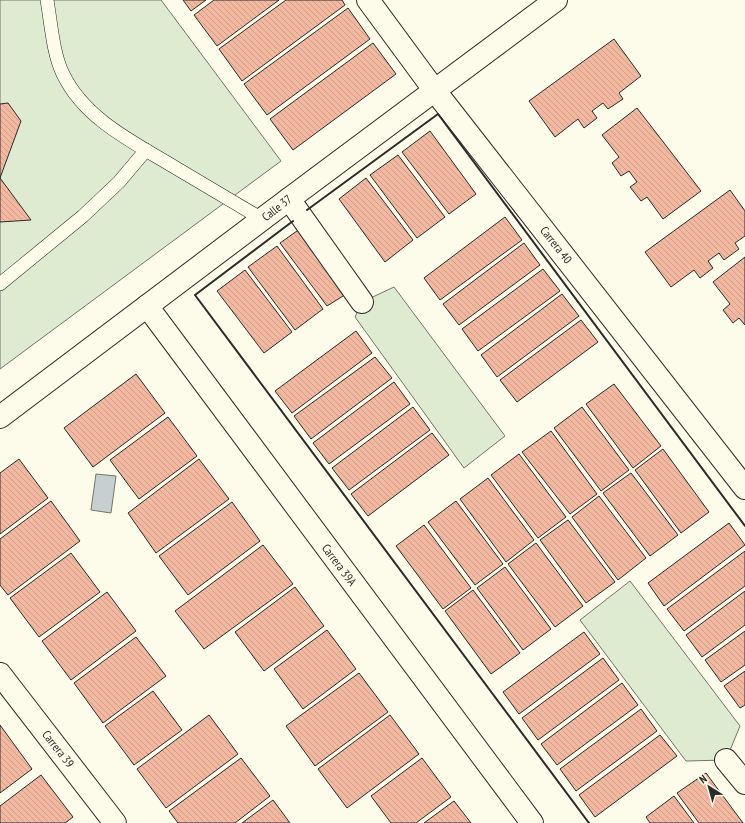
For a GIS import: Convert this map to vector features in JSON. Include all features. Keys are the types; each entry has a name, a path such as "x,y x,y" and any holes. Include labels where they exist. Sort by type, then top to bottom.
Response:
{"street":[{"name":"Calle 37","path":"0,417 556,0"},
{"name":"Carrera 40","path":"377,3 435,91 745,488"},
{"path":"289,199 362,302"},
{"name":"Carrera 39A","path":"147,306 532,823"},
{"name":"Carrera 39","path":"0,674 115,823"},
{"path":"726,760 745,783"}],"lane":[{"path":"47,0 56,52 63,74 76,94 90,111 109,127 262,219"},
{"path":"0,284 83,216 119,182 146,150"}],"green space":[{"path":"0,0 161,0 281,161 0,369"},
{"path":"394,287 505,436 464,468 355,317 362,302"},
{"path":"630,581 740,726 726,760 686,761 580,620"}],"shaded area":[{"path":"96,474 116,476 111,513 91,510"}],"building":[{"path":"183,0 206,0 191,11"},
{"path":"214,0 279,0 217,46 194,15"},
{"path":"286,0 342,0 345,5 242,81 219,49"},
{"path":"348,8 370,39 267,115 244,84"},
{"path":"614,39 641,76 619,93 623,99 608,109 603,103 592,111 597,118 584,128 578,119 555,137 529,101"},
{"path":"373,43 396,74 293,150 270,119"},
{"path":"8,103 21,121 0,178 0,104"},
{"path":"637,108 701,191 663,219 647,197 641,201 630,187 637,182 629,171 621,176 612,163 619,157 602,135"},
{"path":"430,131 476,194 449,214 402,152"},
{"path":"398,155 445,217 417,238 370,175"},
{"path":"0,178 31,220 0,222"},
{"path":"366,178 413,240 385,262 339,199"},
{"path":"730,190 745,211 745,236 735,243 739,249 724,260 719,253 708,261 713,268 700,278 694,270 671,287 645,252"},
{"path":"505,217 522,240 440,300 424,278"},
{"path":"304,226 351,291 327,306 280,243"},
{"path":"524,243 540,265 459,325 443,304"},
{"path":"277,246 323,309 295,330 248,267"},
{"path":"745,257 745,325 739,318 733,323 723,310 730,304 713,282"},
{"path":"543,269 560,291 478,351 462,329"},
{"path":"245,270 292,332 264,353 217,291"},
{"path":"562,294 579,316 497,377 481,355"},
{"path":"581,320 598,342 517,402 500,380"},
{"path":"356,331 372,353 292,413 275,391"},
{"path":"375,357 392,378 311,439 294,416"},
{"path":"136,374 165,413 93,467 64,428"},
{"path":"394,382 410,404 329,464 313,443"},
{"path":"614,384 661,446 633,468 586,404"},
{"path":"413,407 430,430 349,490 332,468"},
{"path":"582,407 629,470 601,491 554,428"},
{"path":"168,417 197,456 139,499 110,460"},
{"path":"551,431 597,494 570,514 522,452"},
{"path":"432,433 449,455 368,516 351,494"},
{"path":"663,449 709,512 681,533 635,470"},
{"path":"519,454 566,517 538,538 491,475"},
{"path":"19,459 48,498 0,534 0,473"},
{"path":"199,459 229,499 156,553 128,513"},
{"path":"631,473 678,535 650,556 603,493"},
{"path":"488,478 534,540 506,562 460,499"},
{"path":"599,496 646,558 618,580 572,517"},
{"path":"51,501 80,541 8,595 0,585 0,539"},
{"path":"456,501 503,564 475,585 428,522"},
{"path":"232,502 260,541 188,595 159,556"},
{"path":"568,520 615,582 586,603 540,540"},
{"path":"729,523 745,545 664,606 648,583"},
{"path":"424,525 471,588 443,609 396,546"},
{"path":"536,543 583,606 555,627 508,564"},
{"path":"263,545 293,584 204,649 175,611"},
{"path":"745,551 745,586 684,631 667,609"},
{"path":"71,553 100,592 39,637 10,598"},
{"path":"505,567 551,629 523,650 477,588"},
{"path":"295,587 324,626 264,671 235,632"},
{"path":"473,590 520,653 491,674 445,611"},
{"path":"745,591 745,625 702,657 686,635"},
{"path":"107,592 136,631 71,680 42,641"},
{"path":"327,630 356,669 303,709 274,669"},
{"path":"745,631 745,665 721,682 705,660"},
{"path":"584,632 600,654 519,714 503,692"},
{"path":"136,637 166,676 103,723 74,683"},
{"path":"603,658 619,680 538,740 522,718"},
{"path":"745,671 745,705 740,708 724,686"},
{"path":"359,673 388,712 315,766 286,726"},
{"path":"622,683 638,705 557,765 541,744"},
{"path":"153,691 182,730 134,765 105,726"},
{"path":"641,709 657,731 576,791 560,769"},
{"path":"209,715 238,754 166,808 137,769"},
{"path":"390,715 419,754 347,808 318,769"},
{"path":"0,725 32,769 0,793"},
{"path":"660,735 677,756 595,817 579,795"},
{"path":"241,758 270,796 235,823 178,823 169,811"},
{"path":"422,758 451,797 416,823 391,823 371,796"},
{"path":"706,773 743,823 699,823 677,793"},
{"path":"41,775 73,817 65,823 0,823 0,806"},
{"path":"674,796 694,823 650,823 646,817"},
{"path":"273,800 290,823 242,823"},
{"path":"454,801 471,823 424,823"}],"wall":[{"path":"307,210 438,114 745,526"},
{"path":"293,221 195,295 589,823"}]}
